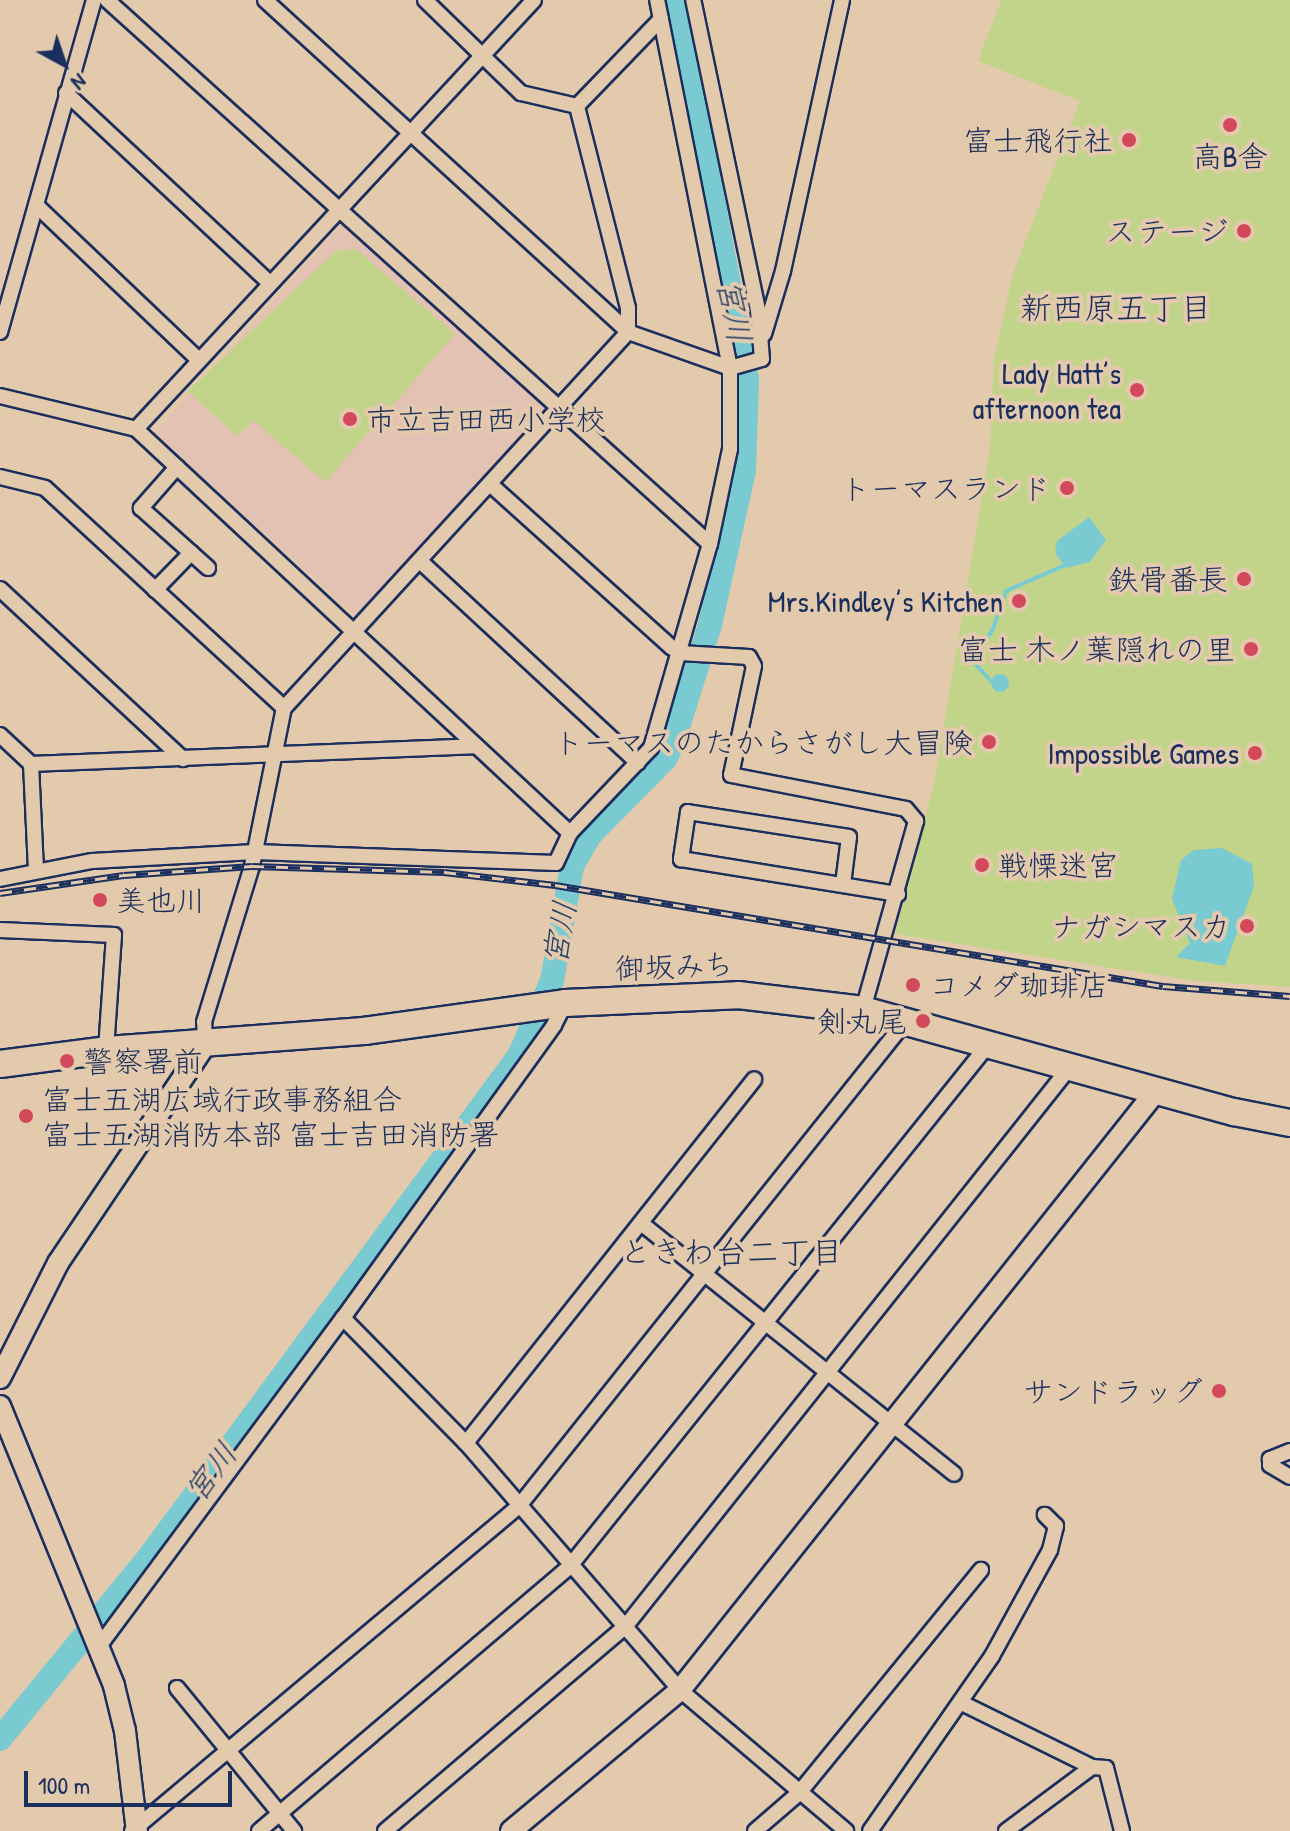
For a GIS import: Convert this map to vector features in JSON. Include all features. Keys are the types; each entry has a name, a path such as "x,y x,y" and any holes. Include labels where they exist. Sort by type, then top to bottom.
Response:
{"highway":[{"name":"御坂みち","path":"0,1064 106,1050 364,1031 548,1005 738,995 863,1010 1290,1123"}],"street":[{"path":"0,332 94,0"},
{"path":"107,0 563,408 710,544"},
{"path":"265,0 411,130 628,332 733,368 758,364 761,342 783,271 842,0"},
{"path":"425,0 521,93 577,106"},
{"path":"136,429 534,0"},
{"path":"0,879 92,861 255,852 556,863 570,833 638,763 661,727 710,544 730,449 733,368 657,0"},
{"path":"693,0 761,342"},
{"path":"577,106 661,19"},
{"path":"66,93 270,283"},
{"path":"0,1378 58,1263 205,1045 204,1022 255,852 277,756 284,708 563,408 628,332 628,308 577,106"},
{"path":"36,205 199,360"},
{"path":"0,396 136,429 570,833"},
{"path":"177,467 141,508 208,568"},
{"path":"0,477 45,488 284,708"},
{"path":"490,484 683,652 713,651 749,657 754,666 731,775 906,809 916,821 863,1010"},
{"path":"155,590 191,553"},
{"path":"420,561 638,763"},
{"path":"0,589 183,759"},
{"path":"0,735 31,764 36,871"},
{"path":"31,764 474,746"},
{"path":"843,884 849,837 688,812 681,859 898,894"},
{"path":"0,930 114,935 106,1050"},
{"path":"98,1640 343,1318 554,1025 548,1005"},
{"path":"135,1830 519,1506 905,1022"},
{"path":"259,1831 570,1566 988,1045"},
{"path":"385,1831 625,1627 1070,1067"},
{"path":"466,1443 754,1079"},
{"path":"511,1831 680,1690 1157,1090"},
{"path":"641,1223 954,1474"},
{"path":"343,1318 466,1443 680,1690 846,1831"},
{"path":"0,1406 98,1640 125,1731 135,1830"},
{"path":"1290,1451 1270,1459 1290,1477"},
{"path":"870,1831 962,1703 1050,1550 1056,1526 1045,1515"},
{"path":"755,1831 799,1793 981,1570"},
{"path":"177,1688 294,1831"},
{"path":"962,1703 1092,1767 1106,1768 1122,1831"},
{"path":"1006,1831 1092,1767"}],"shaded area":[{"name":"市立吉田西小学校","path":"345,221 553,408 362,621 154,434"}],"green space":[{"path":"1001,0 1290,0 1290,987 1196,981 895,934 934,784 990,448 994,359 1013,273 1080,101 978,61"},
{"path":"356,249 455,334 325,482 254,421 236,436 188,391 336,251"}],"water":[{"path":"1089,517 1106,540 1090,562 1066,568 1055,553 1057,541"},
{"path":"1000,674 1009,683 1000,692 991,683"},
{"path":"1222,848 1252,864 1254,886 1225,966 1176,957 1190,943 1172,899 1181,860 1194,850"}],"waterway":[{"name":"宮川","path":"0,1739 152,1553 519,1056 552,981 572,866 589,836 665,759 673,743 710,625 744,471 747,379 675,0"},
{"path":"991,681 973,662 993,629 1006,591 1063,566"}],"railway":[{"path":"0,893 124,875 252,866 444,872 555,885 1163,986 1290,996"}],"place":[{"name":"高B舎","path":"1230,125"},
{"name":"富士飛行社","path":"1129,140"},
{"name":"ステージ","path":"1244,231"},
{"name":"Lady Hatt’s afternoon tea","path":"1137,390"},
{"name":"市立吉田西小学校","path":"350,419"},
{"name":"トーマスランド","path":"1067,488"},
{"name":"鉄骨番長","path":"1244,579"},
{"name":"Mrs.Kindley’s Kitchen","path":"1019,601"},
{"name":"富士 木ノ葉隠れの里","path":"1251,649"},
{"name":"トーマスのたからさがし大冒険","path":"989,742"},
{"name":"Impossible Games","path":"1255,753"},
{"name":"戦慄迷宮","path":"982,865"},
{"name":"美也川","path":"100,900"},
{"name":"ナガシマスカ","path":"1247,926"},
{"name":"コメダ珈琲店","path":"913,985"},
{"name":"剣丸尾","path":"923,1021"},
{"name":"警察署前","path":"67,1061"},
{"name":"富士五湖広域行政事務組合 富士五湖消防本部 富士吉田消防署","path":"26,1116"},
{"name":"サンドラッグ","path":"1219,1391"}],"district":[{"name":"新西原五丁目","path":"1116,308"},
{"name":"ときわ台二丁目","path":"731,1252"}]}
